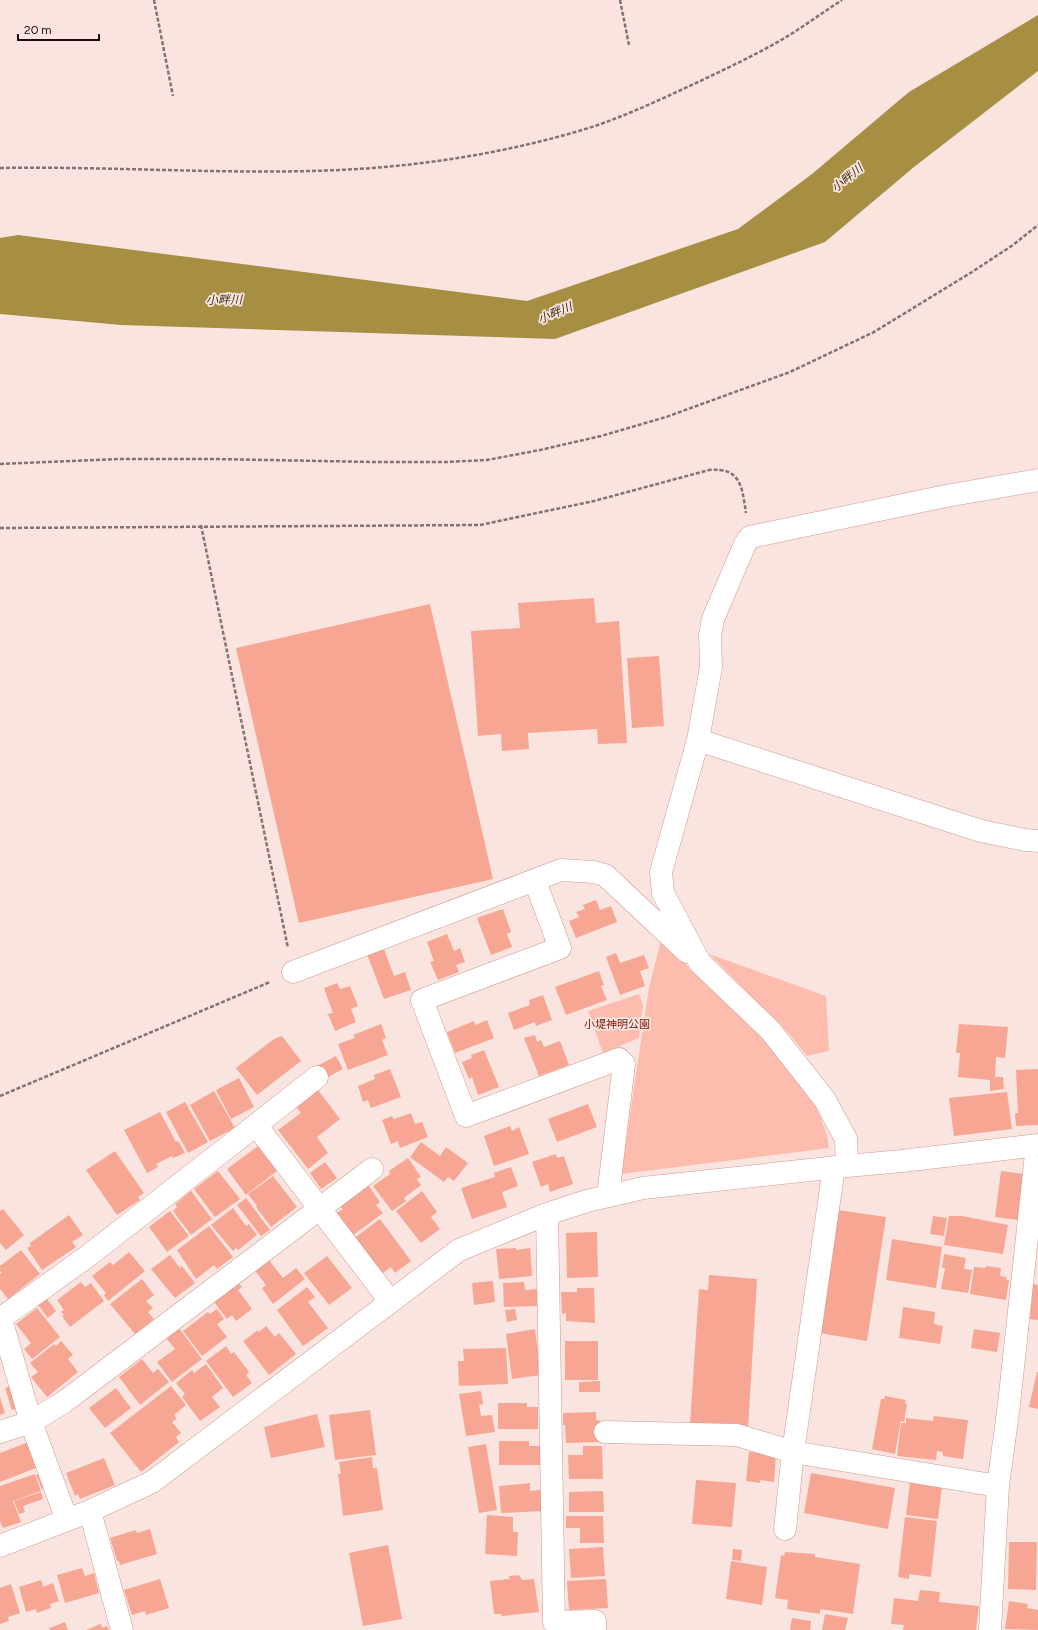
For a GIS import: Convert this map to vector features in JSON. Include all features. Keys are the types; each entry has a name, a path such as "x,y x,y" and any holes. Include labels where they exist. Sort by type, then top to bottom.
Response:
{"street":[{"path":"700,963 664,893 661,872 698,740 710,667 710,635 712,619 744,544 750,537 938,497 1038,480"},
{"path":"698,740 981,831 1025,840 1038,841"},
{"path":"293,972 561,870 594,872 604,876 700,963 770,1030 824,1100 846,1139 840,1166 792,1452 785,1529"},
{"path":"535,881 560,948 422,1000 466,1116 620,1059 624,1064 608,1196"},
{"path":"66,1520 31,1422 1,1319 88,1256 317,1077"},
{"path":"256,1125 390,1301"},
{"path":"0,1546 90,1511 152,1482 459,1250 547,1214 587,1201 643,1188 840,1166 902,1161 1037,1145 1031,1264 998,1486 990,1630"},
{"path":"0,1432 31,1422 64,1402 372,1169"},
{"path":"547,1214 554,1622 595,1621 595,1630"},
{"path":"605,1432 737,1435 792,1452 998,1486"},
{"path":"90,1511 122,1630"}],"path":[{"path":"154,0 173,96"},
{"path":"620,0 629,45"},
{"path":"0,168 45,167 274,171 340,170 475,155 539,141 596,126 652,104 720,72 784,38 842,0"},
{"path":"0,464 118,459 447,462 487,460 578,441 666,417 790,372 874,332 926,301 1013,245 1038,225"},
{"path":"0,528 480,525 594,501 721,468 732,473 739,480 744,499 750,537"},
{"path":"0,1096 293,972 201,526"}],"green space":[{"path":"661,940 776,1052 791,1070 805,1088 816,1107 824,1127 829,1148 621,1174 649,988"},
{"path":"709,954 826,996 829,1051 807,1056 790,1035"},
{"name":"小堤神明公園","path":"639,994 643,1005 639,1038 603,1053 588,1011"}],"water":[{"name":"小畔川","path":"1038,15 1038,71 914,167 825,242 555,339 121,325 0,314 0,238 18,235 527,301 738,229 812,174 909,92"}],"building":[{"path":"594,598 596,623 619,621 627,743 598,744 597,729 528,733 529,749 502,751 501,734 478,736 471,631 520,628 518,603"},
{"path":"430,604 493,879 299,923 236,648"},
{"path":"659,656 664,726 632,728 627,658"},
{"path":"596,900 600,910 611,906 617,922 576,938 569,921 579,917 576,912 585,909 583,905"},
{"path":"503,909 511,932 507,934 512,947 491,955 477,918"},
{"path":"447,934 454,951 460,948 465,962 456,965 459,972 438,980 430,962 434,961 427,942"},
{"path":"384,949 394,976 405,972 411,990 384,999 367,954"},
{"path":"616,953 620,963 644,955 649,968 640,971 645,986 620,995 606,957"},
{"path":"599,971 604,985 601,986 607,1000 566,1015 555,987"},
{"path":"337,983 340,989 350,986 358,1006 351,1009 356,1022 335,1031 328,1014 333,1013 324,988"},
{"path":"543,995 552,1020 536,1026 535,1022 514,1030 508,1013 530,1005 529,1000"},
{"path":"487,1020 494,1038 455,1053 447,1032 474,1021 475,1025"},
{"path":"381,1024 386,1038 382,1040 388,1055 348,1070 338,1044 355,1038 353,1035"},
{"path":"959,1024 1008,1027 1005,1058 996,1057 995,1077 1003,1077 1004,1089 990,1091 990,1080 958,1077 960,1053 956,1053"},
{"path":"535,1035 537,1042 541,1040 544,1047 560,1041 569,1065 539,1076 524,1038"},
{"path":"282,1036 301,1061 257,1095 236,1068 274,1039"},
{"path":"484,1050 499,1087 478,1095 472,1077 469,1079 462,1062 472,1058 471,1055"},
{"path":"336,1056 343,1069 324,1079 317,1066"},
{"path":"390,1069 401,1097 371,1108 368,1100 363,1102 358,1086 375,1079 374,1075"},
{"path":"1038,1069 1038,1125 1016,1126 1015,1113 1018,1113 1016,1070"},
{"path":"239,1078 254,1107 231,1119 216,1090"},
{"path":"318,1090 340,1119 317,1137 328,1153 308,1169 278,1130 301,1113 296,1107"},
{"path":"214,1091 235,1128 210,1141 190,1105"},
{"path":"1007,1092 1012,1129 954,1136 949,1098"},
{"path":"185,1102 208,1142 188,1153 166,1112"},
{"path":"588,1104 597,1127 557,1142 548,1119"},
{"path":"160,1112 176,1142 178,1141 185,1153 173,1158 172,1156 156,1164 158,1167 147,1173 124,1130"},
{"path":"411,1113 415,1124 422,1122 428,1137 400,1148 398,1141 391,1144 382,1120 392,1116 394,1119"},
{"path":"510,1126 512,1131 519,1127 529,1154 494,1166 484,1136"},
{"path":"421,1142 440,1156 446,1147 468,1163 454,1181 448,1177 444,1182 410,1157"},
{"path":"258,1146 277,1171 246,1195 227,1169"},
{"path":"115,1151 144,1193 138,1197 140,1200 117,1215 86,1170"},
{"path":"556,1154 557,1158 564,1156 573,1184 550,1192 548,1184 541,1187 532,1162"},
{"path":"408,1158 421,1177 417,1179 421,1185 404,1198 406,1201 392,1211 373,1186 390,1174 389,1171"},
{"path":"325,1162 337,1178 321,1189 310,1173"},
{"path":"511,1167 518,1186 502,1192 507,1207 472,1219 461,1188 495,1177 494,1173"},
{"path":"218,1171 240,1199 215,1217 194,1189"},
{"path":"1001,1171 1025,1174 1018,1220 995,1217"},
{"path":"273,1176 297,1207 271,1227 248,1194"},
{"path":"369,1186 380,1202 376,1205 383,1213 352,1236 335,1214 343,1209 340,1207"},
{"path":"191,1191 212,1219 191,1235 173,1211 177,1207 175,1204"},
{"path":"422,1191 437,1212 431,1217 440,1229 421,1243 396,1211"},
{"path":"246,1198 270,1230 261,1236 237,1205"},
{"path":"233,1208 246,1226 249,1224 257,1235 238,1250 236,1248 233,1251 211,1225"},
{"path":"3,1209 24,1235 6,1250 0,1243 0,1211"},
{"path":"838,1210 886,1217 867,1341 819,1333"},
{"path":"170,1211 189,1236 167,1252 149,1227"},
{"path":"69,1215 83,1235 72,1242 76,1247 42,1270 27,1248 31,1246 30,1243"},
{"path":"933,1216 947,1218 944,1236 930,1234"},
{"path":"949,1216 962,1216 1008,1225 1003,1254 944,1245"},
{"path":"380,1219 411,1261 395,1273 391,1267 380,1275 353,1239"},
{"path":"209,1226 233,1257 217,1269 214,1265 196,1279 177,1250"},
{"path":"597,1232 598,1277 567,1278 566,1233"},
{"path":"892,1239 942,1247 936,1288 886,1280"},
{"path":"516,1248 516,1250 530,1248 532,1276 499,1279 496,1249"},
{"path":"21,1250 40,1274 8,1299 0,1289 0,1274 2,1273 0,1271 0,1266"},
{"path":"129,1252 145,1271 108,1301 104,1295 106,1293 92,1276 110,1262 113,1265"},
{"path":"944,1254 966,1258 964,1269 972,1270 968,1293 941,1289 945,1268 942,1268"},
{"path":"170,1255 180,1268 182,1266 195,1283 175,1298 151,1269"},
{"path":"327,1256 352,1288 329,1305 304,1273"},
{"path":"267,1258 283,1278 296,1268 305,1279 273,1304 262,1288 266,1285 253,1268"},
{"path":"986,1266 1001,1268 1000,1276 1007,1277 1006,1280 1009,1280 1006,1300 970,1294 974,1267 986,1268"},
{"path":"709,1275 757,1279 748,1429 690,1424 699,1289 708,1290"},
{"path":"142,1279 154,1295 146,1301 153,1308 148,1312 154,1319 135,1334 110,1304"},
{"path":"236,1280 242,1287 238,1290 252,1309 236,1321 232,1315 227,1319 211,1298"},
{"path":"493,1281 495,1302 474,1305 472,1283"},
{"path":"81,1282 85,1287 91,1283 104,1301 70,1327 62,1316 64,1315 61,1312 64,1310 57,1300"},
{"path":"524,1282 525,1290 537,1289 537,1306 504,1307 503,1283"},
{"path":"1033,1284 1038,1285 1038,1320 1030,1319"},
{"path":"307,1287 315,1297 308,1302 328,1328 303,1346 277,1310"},
{"path":"577,1288 594,1288 595,1323 566,1321 566,1313 562,1314 561,1292 577,1292"},
{"path":"47,1299 56,1311 48,1318 38,1305"},
{"path":"903,1307 935,1312 934,1324 943,1326 940,1344 899,1338"},
{"path":"37,1308 60,1337 32,1359 24,1349 31,1343 16,1324"},
{"path":"217,1309 224,1319 217,1324 227,1337 202,1356 183,1331 208,1312 210,1314"},
{"path":"515,1309 517,1320 507,1322 505,1310"},
{"path":"266,1326 275,1337 279,1333 296,1354 269,1375 243,1341 258,1330 259,1332"},
{"path":"179,1328 202,1359 172,1382 157,1362 175,1349 166,1338"},
{"path":"535,1329 541,1375 512,1379 506,1334"},
{"path":"974,1329 1000,1333 997,1352 971,1348"},
{"path":"61,1341 73,1355 68,1359 78,1372 47,1397 31,1377 38,1372 30,1363 54,1344 56,1346"},
{"path":"565,1341 598,1341 598,1380 565,1380"},
{"path":"226,1346 231,1354 234,1352 249,1372 246,1375 252,1383 233,1397 206,1361"},
{"path":"506,1348 508,1384 459,1386 458,1361 464,1361 463,1349"},
{"path":"142,1359 153,1373 158,1369 169,1382 140,1405 119,1377"},
{"path":"206,1364 223,1388 212,1397 220,1407 200,1421 182,1397 185,1394 176,1383 192,1370 194,1373"},
{"path":"1038,1372 1038,1409 1029,1407"},
{"path":"600,1381 600,1392 579,1392 579,1382"},
{"path":"13,1385 19,1407 12,1410 5,1388"},
{"path":"171,1386 186,1405 174,1415 177,1419 172,1422 181,1433 176,1437 179,1442 141,1472 110,1433"},
{"path":"116,1388 131,1408 105,1428 89,1408"},
{"path":"481,1391 483,1404 479,1405 481,1416 492,1415 495,1432 466,1436 459,1394"},
{"path":"885,1396 906,1400 905,1403 907,1404 904,1422 901,1420 895,1454 872,1449 881,1399 884,1399"},
{"path":"0,1397 5,1413 0,1415"},
{"path":"498,1403 527,1403 527,1407 538,1407 538,1429 498,1429"},
{"path":"370,1410 376,1455 335,1460 329,1415"},
{"path":"596,1412 596,1420 600,1421 601,1442 566,1443 563,1413"},
{"path":"317,1414 325,1447 271,1458 264,1427"},
{"path":"934,1416 968,1420 963,1459 943,1456 943,1452 937,1451 936,1460 897,1456 901,1423 906,1423 906,1418 933,1421"},
{"path":"31,1441 41,1466 0,1482 0,1453"},
{"path":"499,1441 529,1441 529,1446 542,1446 542,1465 499,1465"},
{"path":"486,1444 497,1510 479,1513 468,1447"},
{"path":"583,1446 602,1446 603,1479 569,1479 568,1455 583,1455"},
{"path":"749,1452 776,1454 774,1482 760,1480 760,1483 746,1481"},
{"path":"372,1457 373,1468 377,1468 383,1510 343,1516 338,1474 341,1474 339,1462"},
{"path":"104,1458 115,1485 80,1499 78,1494 75,1496 66,1473"},
{"path":"43,1473 47,1486 42,1489 36,1475"},
{"path":"811,1473 895,1488 888,1529 804,1513"},
{"path":"35,1474 41,1491 13,1501 21,1522 3,1528 0,1521 0,1486"},
{"path":"696,1480 736,1483 732,1527 692,1524"},
{"path":"910,1482 942,1486 938,1519 906,1515"},
{"path":"530,1483 530,1491 540,1490 542,1511 501,1513 499,1486"},
{"path":"603,1491 604,1512 569,1512 569,1492"},
{"path":"41,1492 43,1499 23,1506 25,1512 19,1514 14,1501"},
{"path":"487,1515 513,1517 513,1532 518,1532 517,1556 485,1554"},
{"path":"566,1516 603,1516 604,1543 580,1543 580,1528 566,1528"},
{"path":"905,1517 937,1521 931,1577 909,1574 909,1579 898,1577"},
{"path":"150,1529 157,1554 120,1565 119,1561 117,1561 110,1538 136,1530 137,1533"},
{"path":"1009,1542 1037,1542 1036,1590 1008,1589"},
{"path":"388,1545 402,1619 363,1626 349,1553"},
{"path":"603,1547 605,1576 571,1578 569,1549"},
{"path":"733,1549 742,1550 741,1561 732,1560"},
{"path":"785,1552 815,1554 815,1557 860,1564 853,1614 820,1609 820,1614 787,1609 788,1600 775,1598 781,1555 784,1556"},
{"path":"731,1561 767,1567 762,1605 726,1599"},
{"path":"82,1568 85,1576 94,1573 99,1593 65,1603 57,1575"},
{"path":"519,1575 522,1580 534,1579 539,1612 502,1616 501,1614 494,1614 490,1581 510,1580 509,1576"},
{"path":"160,1579 169,1608 146,1615 145,1611 132,1615 124,1590"},
{"path":"606,1579 608,1608 569,1610 567,1581"},
{"path":"41,1580 43,1587 53,1583 59,1601 50,1604 51,1608 37,1613 36,1609 26,1612 19,1587"},
{"path":"11,1584 20,1613 8,1617 9,1621 0,1624 0,1588"},
{"path":"920,1590 940,1592 939,1602 979,1606 976,1630 903,1630 904,1625 891,1624 894,1598 918,1601"},
{"path":"1009,1601 1028,1604 1027,1608 1038,1610 1038,1630 1005,1629"},
{"path":"825,1614 848,1618 845,1630 822,1630"},
{"path":"792,1618 811,1621 810,1630 790,1630"},
{"path":"65,1622 68,1630 50,1630 49,1628"},
{"path":"101,1624 102,1628 107,1626 109,1630 86,1630"}]}
